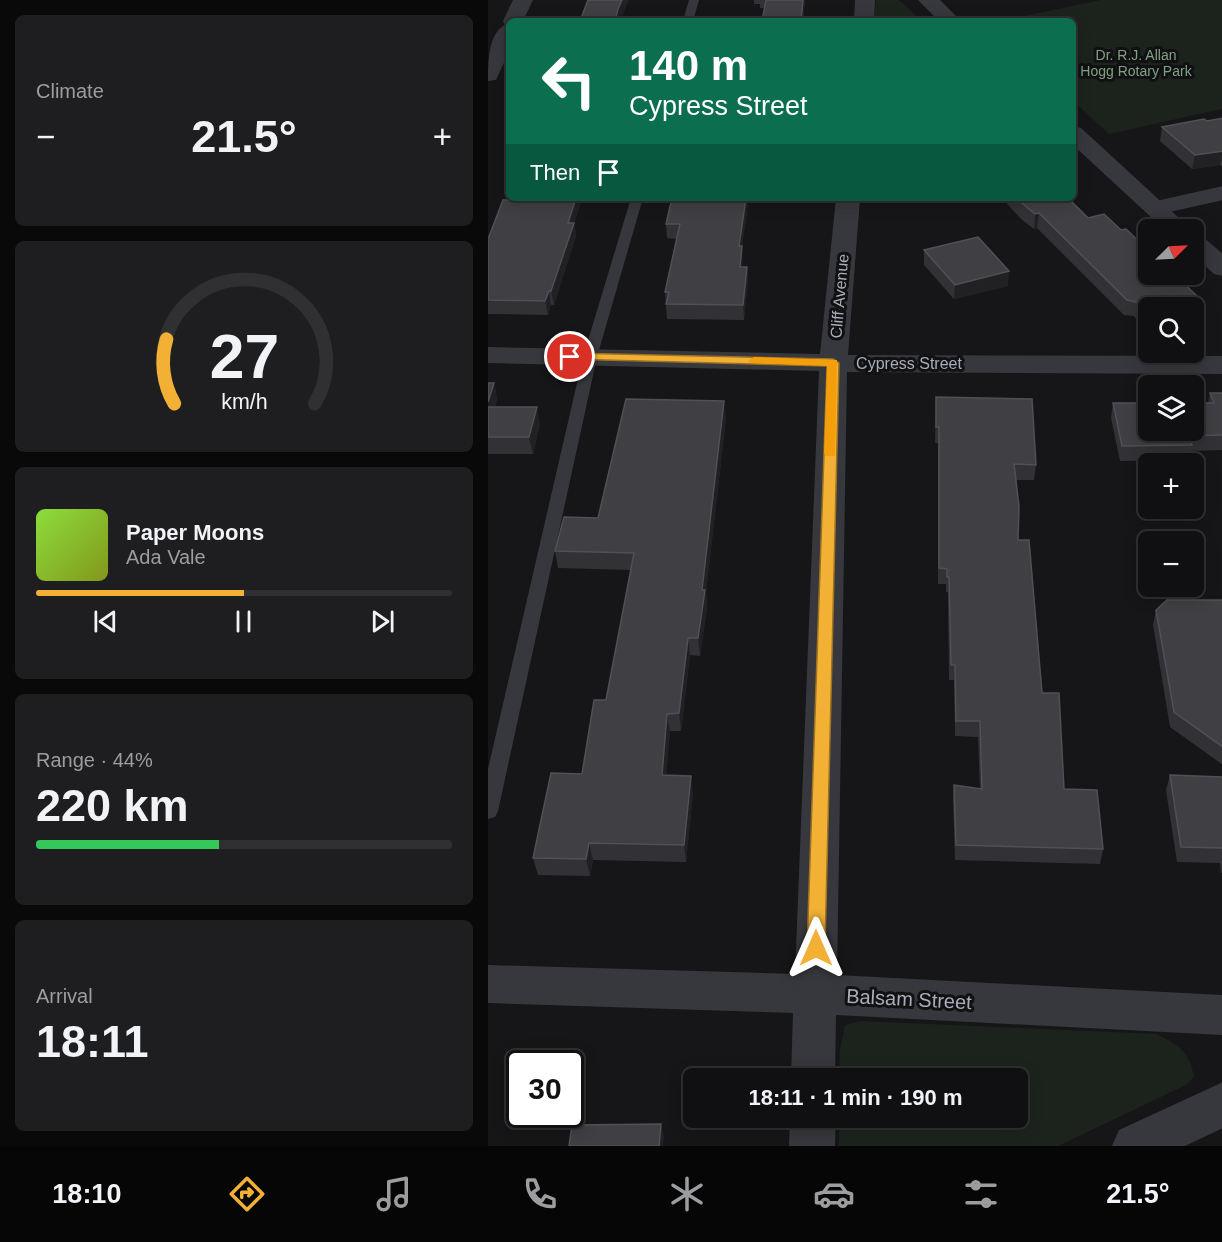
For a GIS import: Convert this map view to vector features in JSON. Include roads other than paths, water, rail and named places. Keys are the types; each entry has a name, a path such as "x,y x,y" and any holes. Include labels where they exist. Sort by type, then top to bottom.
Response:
{"street":[{"path":"512,18 522,0"},
{"path":"864,18 865,0"},
{"path":"928,0 948,18"},
{"path":"488,75 505,31"},
{"path":"1076,136 1168,219"},
{"path":"1156,208 1223,193"},
{"name":"Cliff Avenue","path":"814,1068 833,363 848,201"},
{"path":"1204,252 1223,268"},
{"name":"Cypress Street","path":"488,355 833,363 1223,365"},
{"name":"Balsam Street","path":"488,984 816,994 1223,1015"},
{"path":"1135,1146 1223,1104"},
{"path":"812,1146 813,1128"}],"lane":[{"path":"689,18 694,0"},
{"path":"488,811 590,357 636,201"}],"park label":[{"name":"Dr. R.J. Allan Hogg Rotary Park","path":"1136,64"}]}
